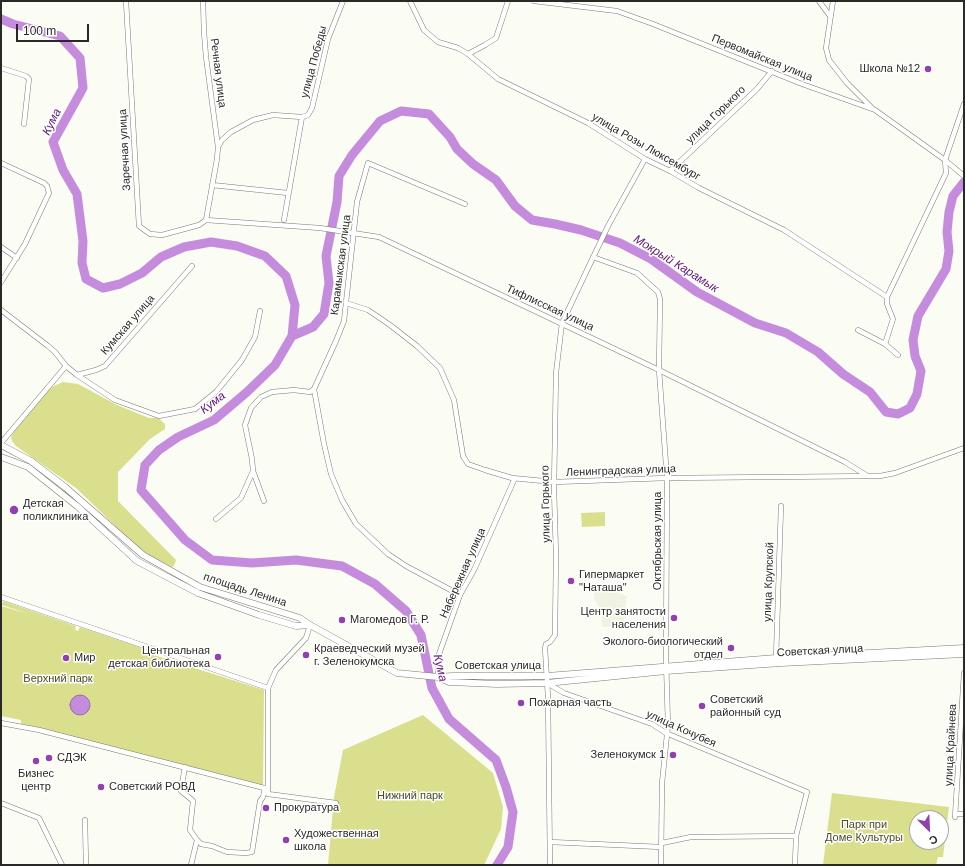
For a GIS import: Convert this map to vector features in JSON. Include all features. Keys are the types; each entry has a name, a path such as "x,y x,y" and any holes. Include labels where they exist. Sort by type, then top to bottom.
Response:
{"street":[{"name":"Заречная улица","path":"126,1 139,226 150,234 162,235 199,225 206,220"},
{"name":"Речная улица","path":"202,1 206,57 218,147 206,220"},
{"name":"улица Победы","path":"284,220 302,118 308,115 312,108 328,38 344,1"},
{"name":"улица Розы Люксембург","path":"410,1 424,30 438,42 458,48 468,54 498,79 588,123 645,159 670,171 699,188 784,230 887,297"},
{"path":"468,54 485,46 496,38 508,1"},
{"name":"Первомайская улица","path":"534,1 617,11 802,84 874,110 945,160 964,176"},
{"path":"819,1 830,16"},
{"path":"833,1 826,48 829,60 847,83 874,110"},
{"path":"1,68 26,76 29,79 24,124"},
{"name":"улица Горького","path":"670,171 757,88 772,71"},
{"path":"885,344 893,319 887,304 887,297 946,173 945,160 964,104"},
{"path":"218,147 222,140 230,132 253,120 273,114 302,118"},
{"name":"улица Горького","path":"550,865 546,644 550,642 555,635 556,555 554,482 556,373 562,323 608,226 645,159"},
{"path":"1,163 44,184 49,190 49,193 25,244 1,282"},
{"name":"Карамыкская улица","path":"314,389 344,321 357,202 368,163 465,204"},
{"path":"212,185 288,194"},
{"name":"Тифлисская улица","path":"206,220 320,228 379,237 659,370 845,462 867,475"},
{"path":"1,247 17,258"},
{"name":"Октябрьская улица","path":"593,257 638,273 658,292 660,299 659,370 667,478 666,669 668,734 662,783 661,865"},
{"name":"Кумская улица","path":"77,375 105,366 192,266"},
{"name":"Ленинградская улица","path":"346,303 368,310 390,324 417,346 440,368 454,400 463,456 468,464 515,478 554,482 667,478 880,476 895,473 964,448"},
{"path":"1,310 48,346 66,366 77,375 115,400 159,416 195,409 216,392 242,360 255,337 260,310"},
{"path":"858,330 885,344 898,355"},
{"path":"1,444 66,366"},
{"path":"264,501 253,471 245,425 251,408 261,397 272,392 294,390 310,392 314,389 331,474 342,500 356,524 388,554 406,566 460,595"},
{"name":"площадь Ленина","path":"1,444 31,461 66,487 143,555 200,587 300,618 397,673 438,678"},
{"name":"площадь Ленина","path":"1,457 28,467 77,506 137,561 198,593 259,615 296,626 310,625"},
{"path":"216,519 240,498 253,471"},
{"name":"Набережная улица","path":"438,678 438,657 460,595 474,570 515,478"},
{"name":"улица Крупской","path":"776,658 781,506"},
{"path":"1,597 268,688"},
{"path":"185,767 180,789 192,801 193,804 190,830 197,840 201,844 212,846 227,852 252,852 260,801 266,788 268,688 276,670 306,638 310,625"},
{"name":"Советская улица","path":"438,678 449,682 497,684 776,658 964,648"},
{"name":"Советская улица","path":"666,669 964,654"},
{"name":"улица Крайнева","path":"964,673 956,816 964,814"},
{"name":"улица Кочубея","path":"547,680 564,692 652,724 668,734 807,792 796,836"},
{"path":"1,723 39,730 266,788"},
{"path":"266,788 268,794 336,803"},
{"path":"1,803 39,818 62,865"},
{"path":"85,820 86,865"},
{"path":"550,842 662,845 691,837 796,836 795,865"},
{"path":"191,865 197,840"}],"shaded area":[{"path":"595,583 627,596 623,626 603,627 600,610 594,599"},
{"path":"80,695 87,698 90,705 87,712 80,715 73,712 70,705 73,698"}],"green space":[{"path":"63,382 78,384 117,405 149,418 158,418 165,424 165,429 150,439 118,472 118,501 176,560 174,566 172,567 149,556 133,543 76,488 16,446 12,441 11,437 15,430 45,394 52,387"},
{"path":"605,512 605,526 582,527 581,513"},
{"name":"Верхний парк","path":"3,601 76,626 75,630 78,631 80,627 142,648 141,651 264,690 263,786 21,724 21,720 1,716 1,606 29,614 2,605"},
{"name":"Нижний парк","path":"423,715 493,773 503,807 501,829 484,865 328,865 334,797 343,750"},
{"name":"Парк при Доме Культуры","path":"832,793 949,807 949,810 909,810 909,850 944,850 943,857 938,857 936,865 823,865"}],"waterway":[{"name":"Кума","path":"1,19 13,24 60,36 80,58 83,88 53,142 63,170 77,194 83,241 82,263 86,279 103,288 120,284 142,273 161,257 184,247 211,242 237,246 265,256 286,276 295,305 292,336 275,365 247,392 214,420 178,437 159,450 145,465 141,490 185,540 212,560 252,563 296,560 342,566 375,584 406,611 421,635 432,688 449,719 496,760 506,787 513,812 508,847 497,865"},
{"name":"Мокрый Карамык","path":"292,336 313,327 324,314 329,283 326,256 337,202 339,176 352,155 380,121 401,111 429,114 450,137 457,149 473,164 496,180 515,206 532,220 581,230 620,243 651,259 697,292 755,323 786,333 818,352 843,374 870,392 886,412 898,414 910,408 917,394 921,371 915,356 913,340 918,316 946,269 949,251 947,232 949,212 953,196 964,182"}],"place":[{"name":"Школа №12","path":"928,69"},
{"name":"Детская поликлиника","path":"14,510"},
{"name":"Гипермаркет \"Наташа\"","path":"571,581"},
{"name":"Центр занятости населения","path":"674,618"},
{"name":"Магомедов Г. Р.","path":"342,620"},
{"name":"Эколого-биологический отдел","path":"731,648"},
{"name":"Краеведческий музей г. Зеленокумска","path":"306,655"},
{"name":"Центральная детская библиотека","path":"218,657"},
{"name":"Мир","path":"66,658"},
{"name":"Пожарная часть","path":"521,703"},
{"name":"Советский районный суд","path":"702,706"},
{"name":"Зеленокумск 1","path":"673,755"},
{"name":"СДЭК","path":"49,758"},
{"name":"Бизнес центр","path":"36,761"},
{"name":"Советский РОВД","path":"101,787"},
{"name":"Прокуратура","path":"266,808"},
{"name":"Художественная школа","path":"286,840"}]}
